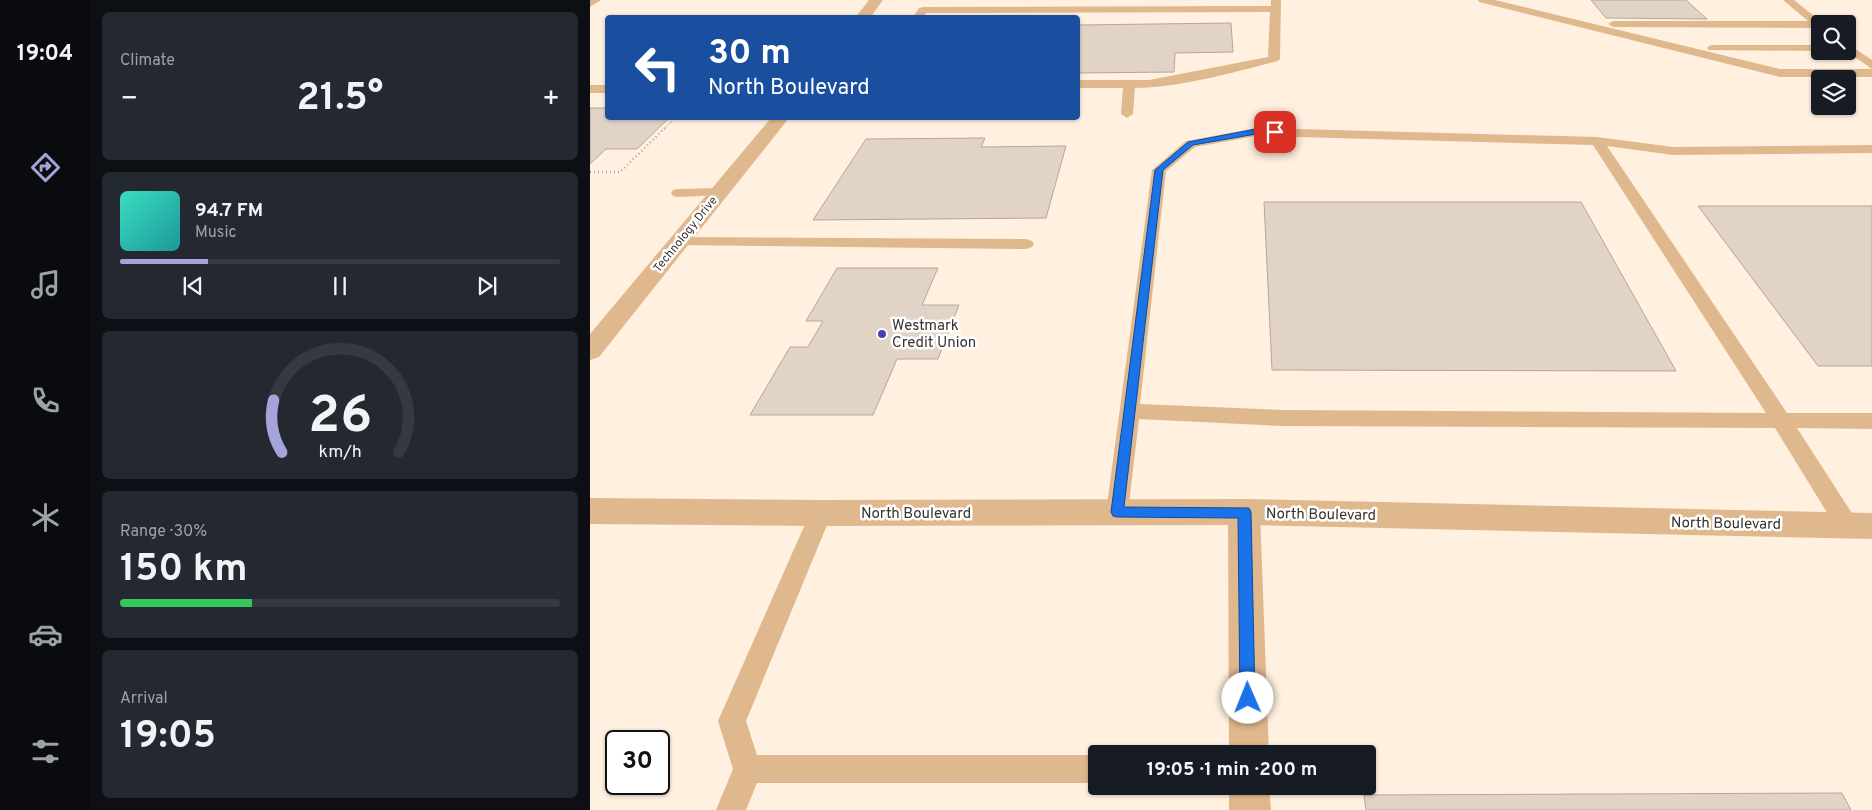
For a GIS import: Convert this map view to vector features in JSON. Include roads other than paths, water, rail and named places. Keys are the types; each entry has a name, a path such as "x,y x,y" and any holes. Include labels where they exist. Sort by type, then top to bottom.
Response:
{"street":[{"path":"864,15 876,0"},
{"name":"Technology Drive","path":"590,351 778,120"},
{"name":"North Boulevard","path":"590,511 821,514 1244,512 1860,526"},
{"path":"1244,512 1249,745"},
{"path":"1249,795 1250,810"}],"lane":[{"path":"590,4 596,0"},
{"path":"1483,0 1780,73 1872,73"},
{"path":"1788,0 1811,19"},
{"path":"919,15 923,10 1276,4 1274,59 1149,84 1080,84"},
{"path":"1581,24 1811,25"},
{"path":"1681,48 1811,48"},
{"path":"1856,54 1872,66"},
{"path":"1127,114 1129,84"},
{"path":"590,89 605,89"},
{"path":"1117,512 1159,170 1191,144 1256,132 1597,141 1673,151 1872,149"},
{"path":"1597,141 1781,420 1860,526"},
{"path":"678,193 719,192"},
{"path":"678,242 1026,244"},
{"path":"1129,411 1282,418 1872,421"},
{"path":"731,810 748,769 732,721 821,514"},
{"path":"748,769 1088,769"}],"place":[{"name":"Westmark Credit Union","path":"882,334"}]}
